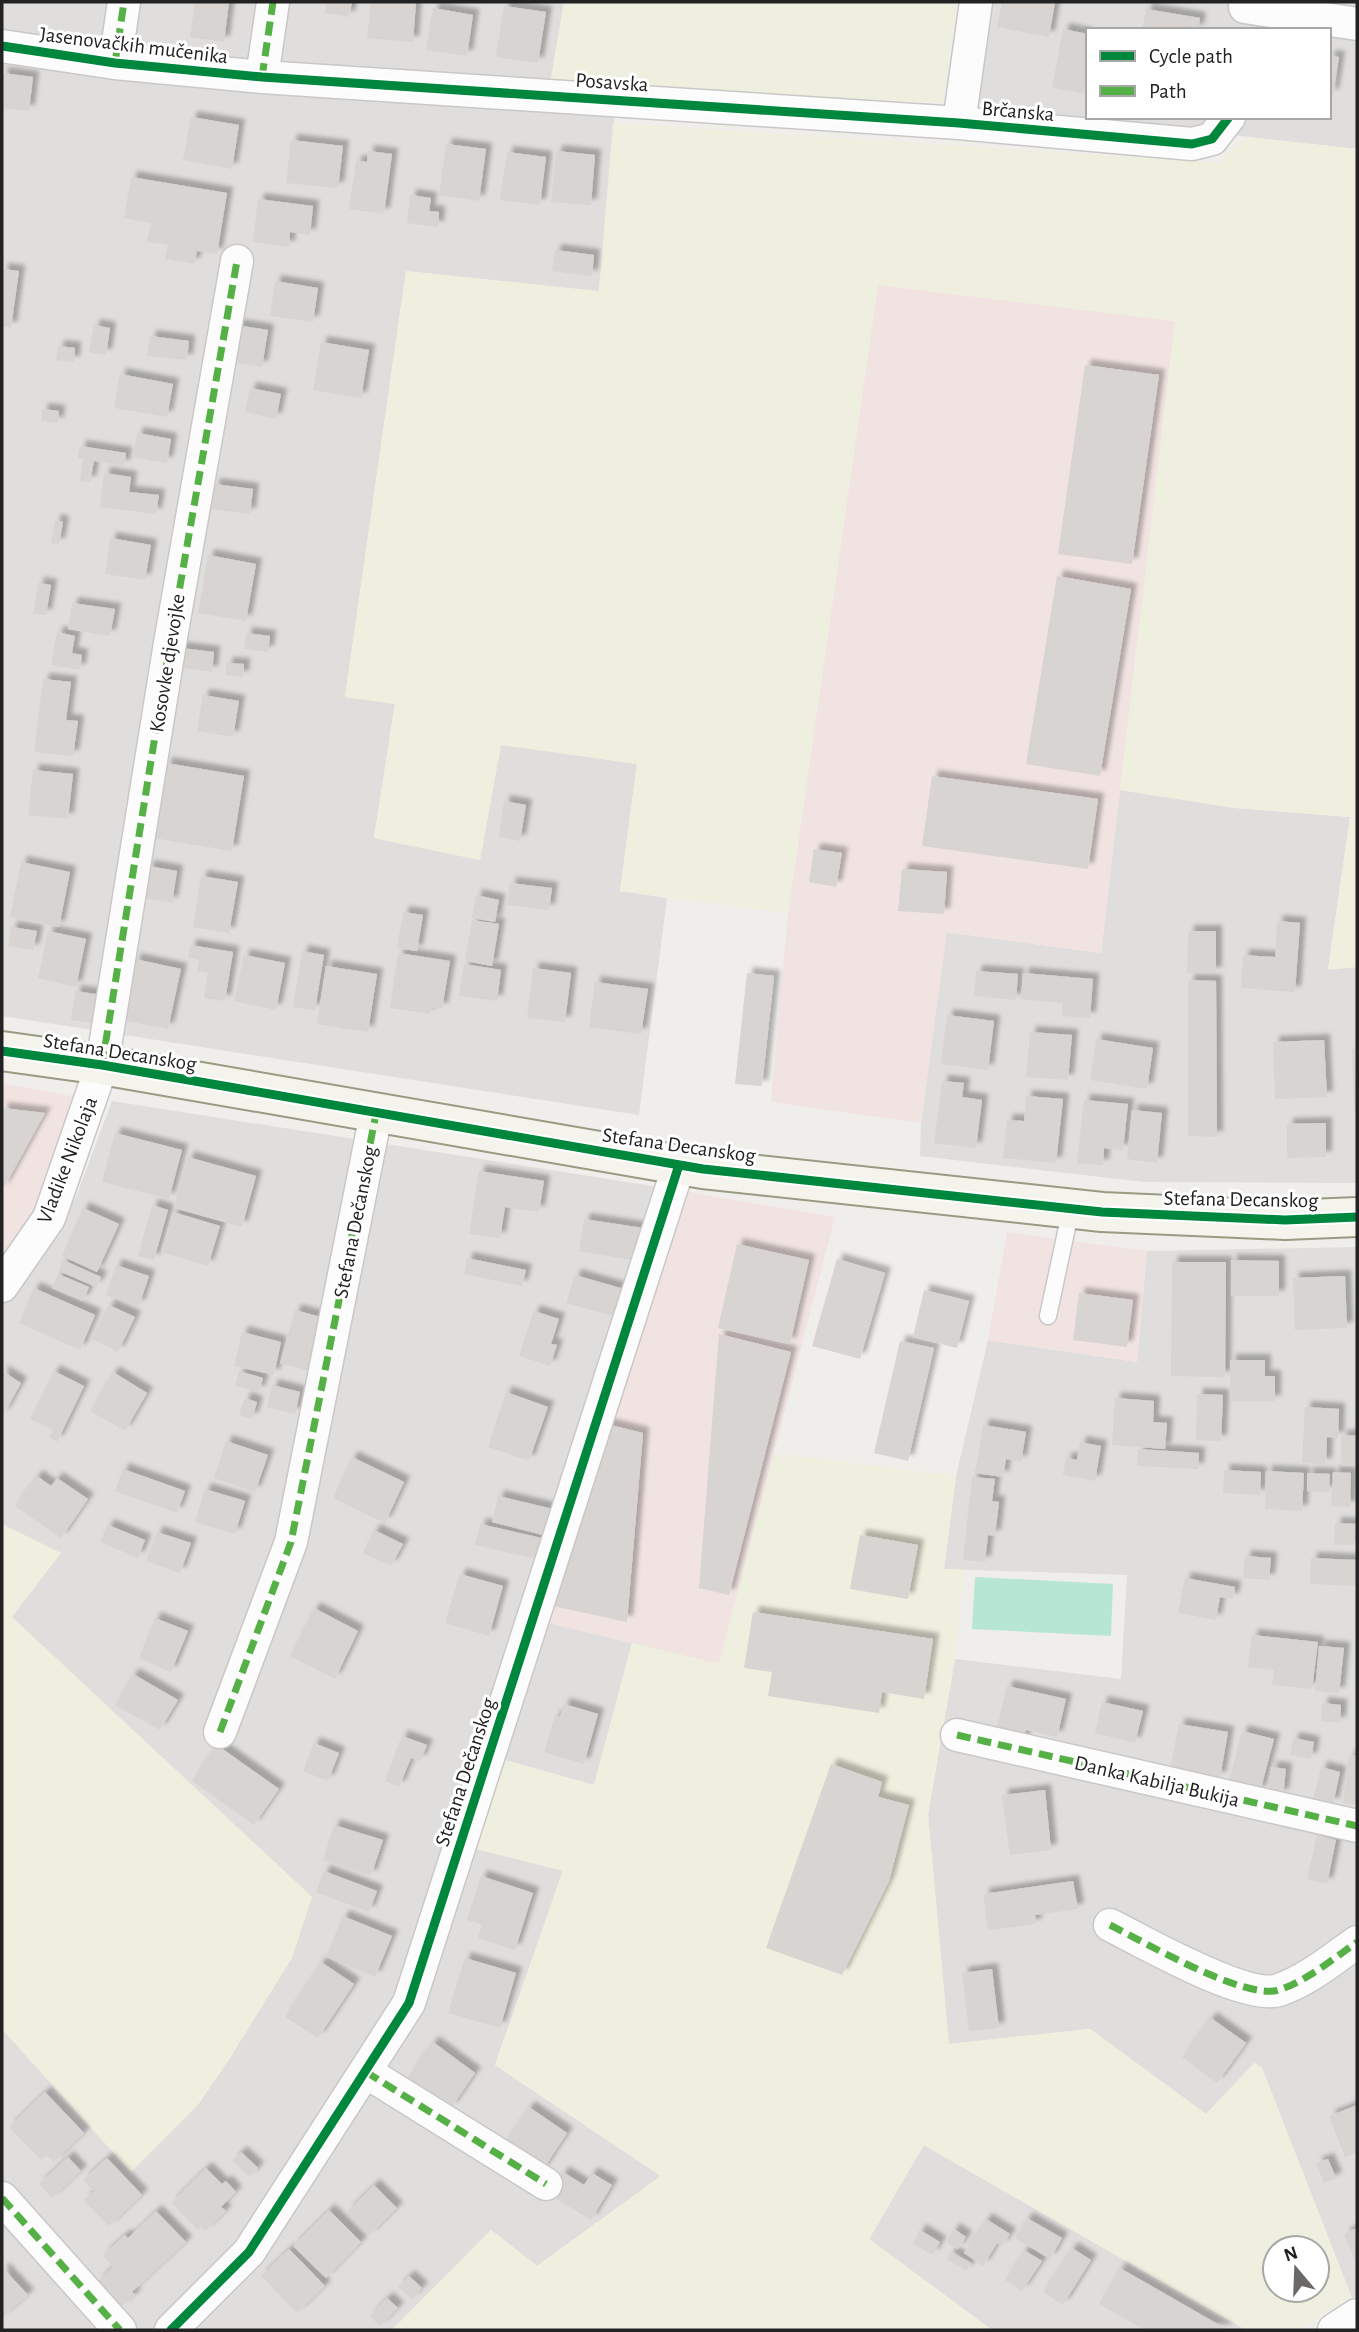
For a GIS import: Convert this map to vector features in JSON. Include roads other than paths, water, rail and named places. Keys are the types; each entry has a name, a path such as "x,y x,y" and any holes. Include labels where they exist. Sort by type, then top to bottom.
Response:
{"main road":[{"name":"Stefana Decanskog","path":"2,1051 102,1065 679,1165 1102,1213 1285,1220 1357,1217"}],"street":[{"name":"Jasenovačkih mučenika","path":"115,63 124,2"},
{"path":"262,77 274,2"},
{"name":"Brčanska","path":"976,2 959,123 1192,144 1212,139 1227,119"},
{"path":"1244,13 1357,24"},
{"name":"Jasenovačkih mučenika","path":"2,46 115,63 262,77"},
{"name":"Posavska","path":"262,77 959,123"},
{"name":"Kosovke djevojke","path":"102,1065 172,629 237,261"},
{"name":"Vladike Nikolaja","path":"2,1286 49,1218 102,1065"},
{"name":"Stefana Dečanskog","path":"219,1732 291,1542 376,1114"},
{"name":"Stefana Dečanskog","path":"171,2330 249,2252 410,2003 679,1165"},
{"name":"Danka Kabilja Bukija","path":"957,1735 1357,1826"},
{"path":"1110,1925 1198,1969 1256,1991 1277,1991 1310,1976 1357,1942"},
{"path":"366,2072 546,2184"},
{"path":"2,2198 120,2330"},
{"path":"1334,2330 1357,2315"}],"lane":[{"path":"1048,1316 1071,1209"}]}
